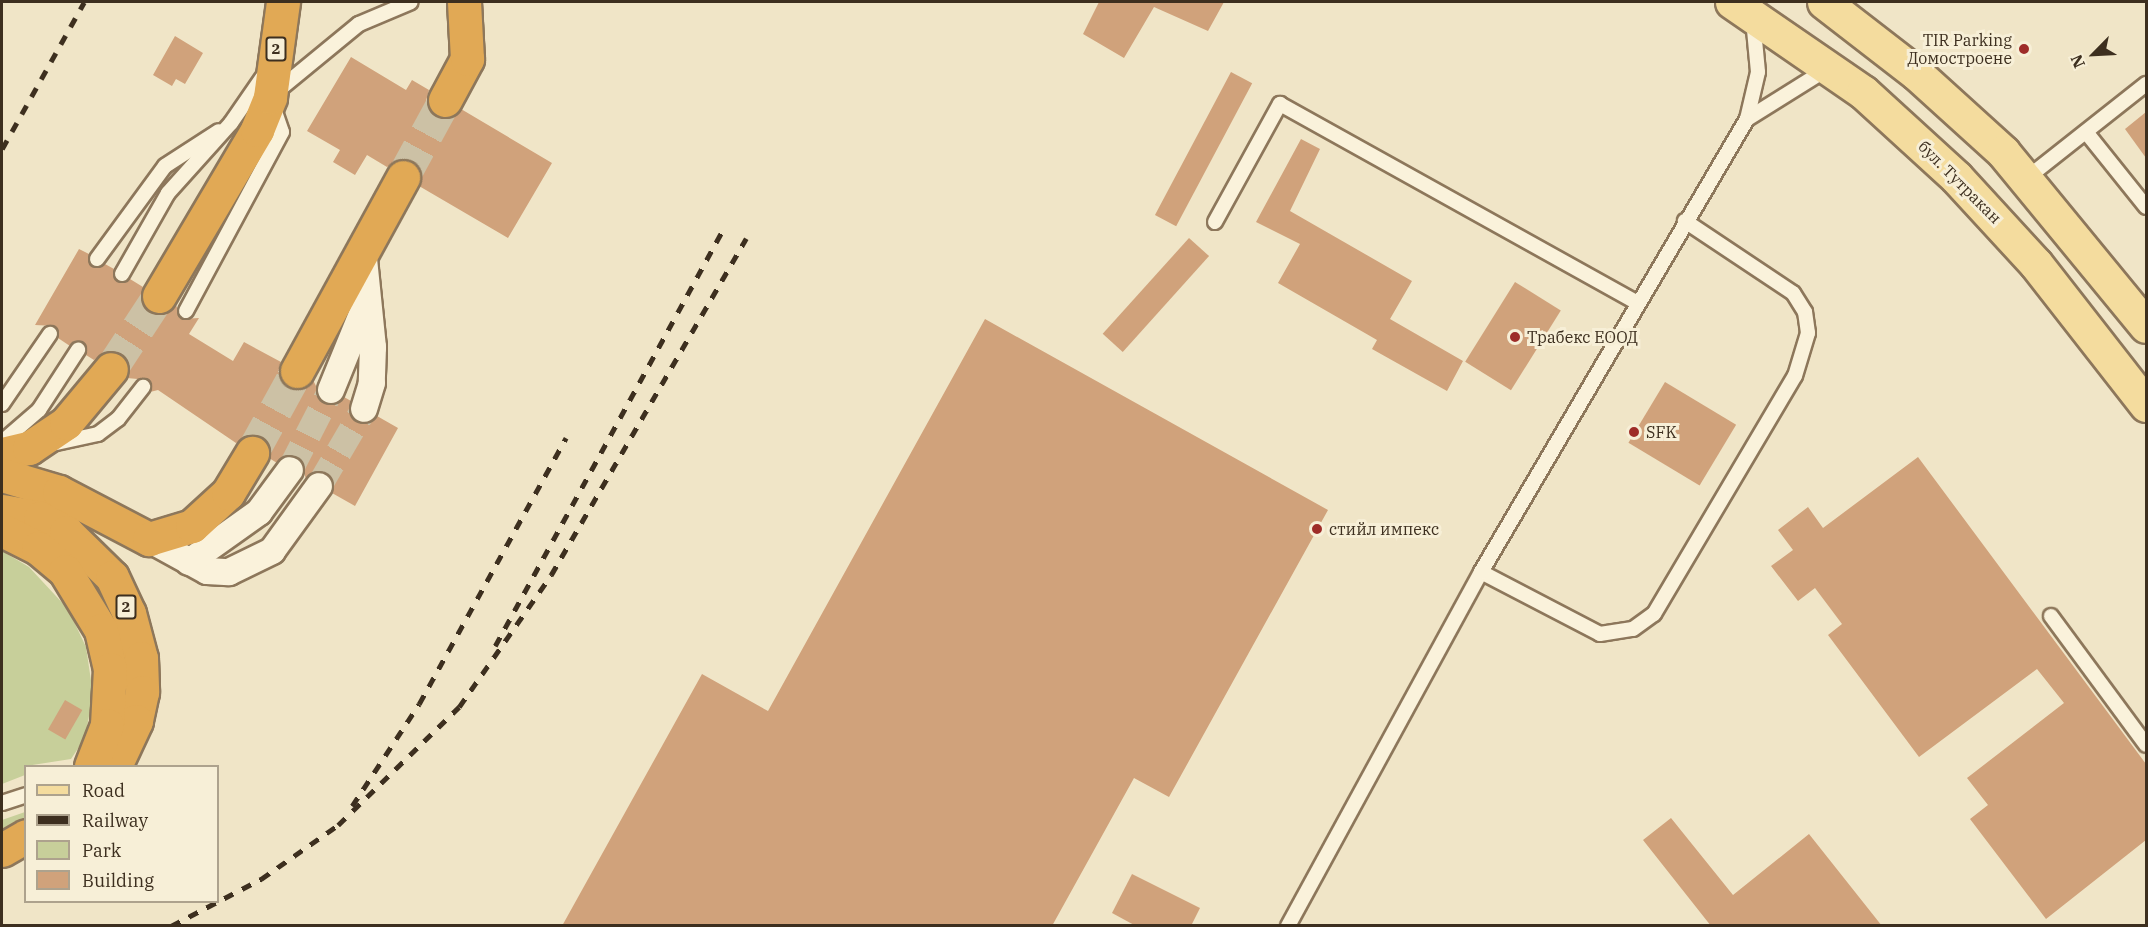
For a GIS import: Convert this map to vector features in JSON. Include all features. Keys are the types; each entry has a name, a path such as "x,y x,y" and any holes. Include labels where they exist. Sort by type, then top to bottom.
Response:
{"highway":[{"name":"2","path":"173,304 270,97 283,2"},
{"path":"445,100 467,59 464,2"},
{"path":"297,371 403,177"},
{"path":"11,448 66,423 111,369"},
{"path":"2,475 59,492 149,539 192,526 228,493 252,453"},
{"name":"2","path":"2,511 40,518 66,532 112,576 129,613 141,658 142,692 136,720 115,765"},
{"name":"2","path":"2,530 38,549 65,571 101,630 110,669 107,725 91,765"},
{"path":"2,849 24,837"},
{"path":"2,860 24,852"}],"main road":[{"path":"1824,2 1916,73 2027,178 2146,326"},
{"name":"бул. Тутракан","path":"1742,7 1830,67 1908,130 1996,218 2146,405"}],"street":[{"path":"363,248 365,303 373,348 364,409"},
{"path":"331,390 351,352 365,303"},
{"path":"189,562 259,512 290,470"},
{"path":"149,539 207,571 249,566 295,526 319,486"}],"lane":[{"path":"270,97 359,24 411,2"},
{"path":"1288,926 1481,572 1636,303 1747,119 1758,72 1742,7"},
{"path":"122,274 168,193 231,123 276,50"},
{"path":"1747,119 1830,67"},
{"path":"2027,178 2146,84"},
{"path":"1215,222 1280,104 1636,303"},
{"path":"97,259 165,166 231,123"},
{"path":"2086,132 2146,207"},
{"path":"1481,572 1600,634 1634,629 1654,614 1795,376 1808,333 1805,312 1793,293 1685,221"},
{"path":"2,404 50,334"},
{"path":"11,448 78,350"},
{"path":"11,448 98,434 118,419 142,387"},
{"path":"2051,616 2146,745"},
{"path":"2,803 24,796"}],"green space":[{"path":"2,551 29,567 68,609 86,647 93,694 85,738 71,759 24,765 24,775 2,784"},
{"path":"24,812 24,819 2,832 2,820"}],"building":[{"path":"1099,2 1224,2 1208,31 1154,7 1124,58 1083,34"},
{"path":"175,36 203,53 185,84 176,79 172,86 153,75"},
{"path":"351,57 406,90 412,80 429,90 426,101 437,117 454,116 461,109 552,163 508,238 419,186 419,168 411,160 402,158 387,167 367,155 355,175 333,162 340,150 307,131"},
{"path":"1231,72 1252,83 1176,226 1155,215"},
{"path":"2146,112 2146,158 2125,129"},
{"path":"1301,139 1320,149 1290,211 1412,281 1390,319 1463,361 1447,391 1372,349 1377,340 1278,283 1300,244 1256,222"},
{"path":"1189,238 1209,256 1123,352 1103,334"},
{"path":"79,249 89,254 92,267 105,264 114,269 117,281 130,279 143,287 142,305 150,312 168,313 176,305 181,319 199,318 189,334 233,361 244,342 281,362 278,372 288,387 298,390 313,380 325,404 344,397 351,401 350,413 359,423 377,416 398,428 355,506 332,493 327,474 313,472 306,479 299,458 285,456 277,463 269,458 269,444 261,437 252,434 236,443 158,390 150,392 148,380 127,378 129,363 123,354 105,351 94,360 86,355 82,342 70,346 58,338 55,326 35,325"},
{"name":"Трабекс ЕООД","path":"1515,282 1561,311 1511,390 1465,362"},
{"path":"985,319 1328,510 1169,797 1134,778 1052,926 562,926 702,674 768,711"},
{"path":"1665,382 1736,425 1700,486 1628,443"},
{"path":"1918,457 2146,764 2146,840 2046,919 1970,819 1988,805 1967,778 2064,703 2037,669 1919,757 1828,635 1842,624 1815,588 1798,601 1771,566 1793,550 1778,530 1808,507 1823,528"},
{"path":"65,700 82,710 65,739 48,729"},
{"path":"1671,818 1733,895 1809,834 1882,926 1711,926 1643,840"},
{"path":"1132,874 1200,908 1191,926 1136,926 1112,913"}],"tunnel":[{"path":"403,177 445,100"},
{"path":"111,369 159,296"},
{"path":"252,453 297,371"},
{"path":"290,470 331,390"},
{"path":"319,486 364,409"}],"railway":[{"path":"2,149 84,2"},
{"path":"495,646 724,228"},
{"path":"219,901 261,879 338,825 459,707 551,575 746,238"},
{"path":"352,806 419,704 566,438"},
{"path":"171,926 215,903"}],"place":[{"name":"TIR Parking Домостроене","path":"2024,49"},
{"name":"Трабекс ЕООД","path":"1515,337"},
{"name":"SFK","path":"1634,432"},
{"name":"стийл импекс","path":"1317,529"}]}
